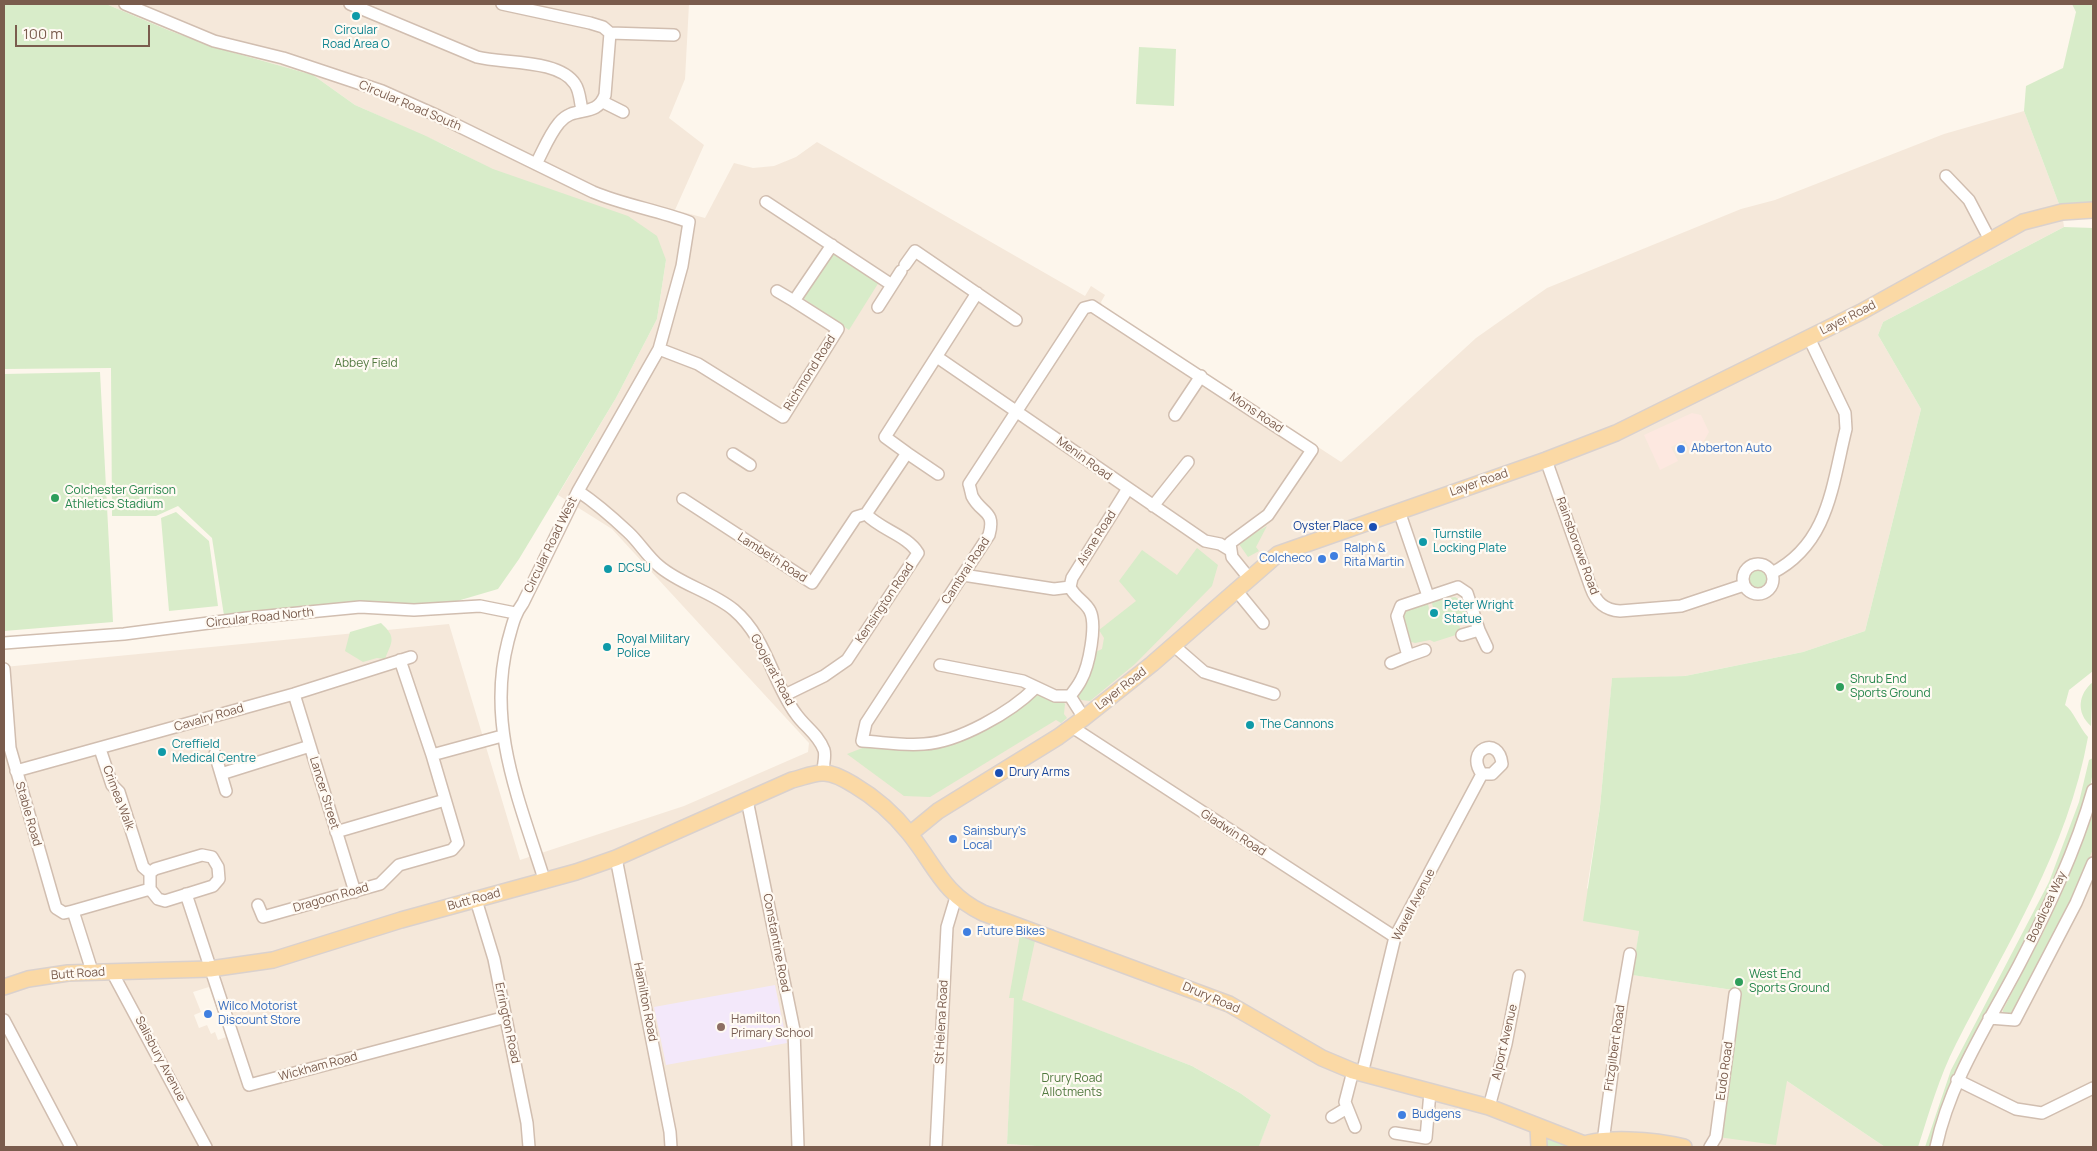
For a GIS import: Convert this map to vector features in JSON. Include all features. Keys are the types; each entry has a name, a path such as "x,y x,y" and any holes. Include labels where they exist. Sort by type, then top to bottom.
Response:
{"main road":[{"name":"Layer Road","path":"910,834 938,811 1078,723 1174,645 1278,554 1546,460 1616,433 1898,292 2023,222 2042,216 2093,210"},
{"name":"Butt Road","path":"4,987 28,979 92,972 210,969 273,960 400,920 545,882 616,858 792,780 823,772"},
{"path":"823,772 845,780 872,795 894,815 910,834"},
{"name":"Drury Road","path":"910,834 956,897 983,914 1229,1004 1322,1058 1357,1072 1489,1107 1580,1145"},
{"path":"1538,1127 1539,1147"},
{"path":"1580,1145 1602,1142 1643,1141 1668,1143 1684,1147"}],"street":[{"path":"350,4 477,57 496,62 529,63 547,67 567,76 578,90 582,110"},
{"path":"502,4 603,27 610,33 635,29 674,35"},
{"name":"Circular Road South","path":"129,5 214,41 283,58 382,91 593,192 620,203 670,215 689,222"},
{"path":"536,164 559,123 569,115 582,110 598,108 602,102 605,95 610,33"},
{"path":"602,102 623,112"},
{"path":"1946,176 1969,200 1990,240"},
{"path":"766,202 892,285"},
{"name":"Circular Road West","path":"545,882 502,736 501,680 515,613 523,603 578,492 659,349 682,266 689,222"},
{"path":"794,301 832,245"},
{"path":"878,307 915,251 1016,320"},
{"name":"Richmond Road","path":"659,349 698,364 783,417 838,329 777,291"},
{"path":"938,474 885,437 977,293"},
{"name":"Mons Road","path":"1092,306 1312,450 1268,515 1260,523 1235,538 1225,547"},
{"name":"Cambrai Road","path":"1035,688 1016,705 974,729 952,738 923,744 862,741 866,723 989,535 992,524 988,514 972,496 969,484 1084,308 1092,306"},
{"path":"1772,573 1797,557 1820,527 1846,429 1845,413 1809,338"},
{"name":"Menin Road","path":"937,358 1016,410 1127,490 1205,542 1225,547"},
{"path":"1175,415 1201,376"},
{"path":"866,514 906,453"},
{"path":"733,454 750,465"},
{"name":"Rainsborowe Road","path":"1546,460 1591,588 1595,598 1602,606 1610,610 1620,611 1681,606 1744,585"},
{"path":"1153,506 1188,462"},
{"name":"Aisne Road","path":"1070,587 1072,578 1127,490"},
{"name":"Goojerat Road","path":"578,492 596,503 629,532 659,566 677,578 709,593 734,611 759,641 796,714 818,737 825,752 823,772"},
{"name":"Lambeth Road","path":"683,499 812,583 856,518 866,514"},
{"path":"1399,511 1428,596"},
{"name":"Kensington Road","path":"785,695 824,676 847,660 918,554 913,545 875,523 866,514"},
{"path":"1225,547 1249,578"},
{"path":"1752,565 1766,566 1772,573 1773,582 1764,592 1755,594 1744,585 1743,576 1752,565"},
{"path":"963,575 1054,589 1070,587 1074,595 1089,608 1094,625 1082,678 1070,696"},
{"path":"1408,656 1397,616 1401,606 1458,588 1467,593 1479,630 1487,647"},
{"path":"1236,590 1263,623"},
{"name":"Circular Road North","path":"4,643 124,634 247,618 360,607 414,610 480,606 515,613"},
{"path":"1462,635 1479,630"},
{"path":"1174,645 1204,672 1274,694"},
{"path":"1391,663 1424,650"},
{"name":"Cavalry Road","path":"16,772 294,694 406,659 432,756"},
{"path":"940,665 1023,681 1055,696 1070,696"},
{"name":"Stable Road","path":"4,669 10,748 16,772 56,908 64,913 73,911"},
{"name":"Lancer Street","path":"294,694 355,892"},
{"path":"1070,696 1078,723"},
{"name":"Gladwin Road","path":"1078,723 1395,937"},
{"path":"432,756 502,736"},
{"path":"221,774 310,746"},
{"name":"Crimea Walk","path":"100,749 112,785 119,792 143,867 150,873"},
{"path":"216,754 226,791"},
{"name":"Dragoon Road","path":"258,905 263,917 355,892 384,882 399,865 452,850 458,844 432,756"},
{"name":"Wavell Avenue","path":"1347,1108 1345,1102 1357,1072 1395,937 1482,774"},
{"name":"Boadicea Way","path":"1936,1147 1958,1080 1989,1018 2020,964 2068,862 2086,816 2093,790"},
{"path":"336,832 445,800"},
{"name":"Constantine Road","path":"747,800 794,1030 798,1147"},
{"path":"202,855 212,857 218,868 219,879 213,886 165,901 158,899 150,889 150,873 155,869 202,855"},
{"name":"Hamilton Road","path":"616,858 670,1132 671,1147"},
{"name":"Boadicea Way","path":"1989,1018 2015,1020 2093,863"},
{"path":"92,972 73,911 150,889"},
{"path":"186,894 210,969"},
{"name":"St Helena Road","path":"936,1147 947,927 956,897"},
{"name":"Errington Road","path":"476,900 494,959 527,1123 529,1147"},
{"name":"Fitzgilbert Road","path":"1602,1142 1630,954"},
{"name":"Wickham Road","path":"210,969 249,1085 506,1017"},
{"name":"Salisbury Avenue","path":"112,972 206,1147"},
{"name":"Alport Avenue","path":"1489,1107 1506,1044 1519,976"},
{"name":"Eudo Road","path":"1710,1147 1716,1137 1735,994"},
{"path":"4,1020 71,1147"},
{"path":"1958,1080 2016,1109 2042,1113 2093,1088"},
{"path":"1395,1133 1426,1138 1430,1092"},
{"path":"1332,1117 1347,1108 1355,1127"}],"shaded area":[{"path":"106,4 689,4 685,79 669,118 704,145 675,210 705,218 734,163 753,168 774,166 796,157 817,142 1085,296 1091,286 1105,295 1101,302 1103,307 1341,462 1476,338 1547,288 1741,209 1775,200 1944,134 2024,111 2062,212 2064,227 1883,322 1878,335 1921,409 1865,631 1803,652 1685,676 1612,679 1600,807 1587,888 1639,931 1633,975 1740,991 1787,1081 1885,1147 1236,1147 1259,1145 1271,1115 1240,1093 1192,1066 1015,998 1007,1144 1051,1147 4,1147 4,667 449,624 520,860 684,806 808,752 809,743 612,529 558,495 616,398 657,319 666,260 449,147 355,105 313,75 217,48","holes":["209,987 226,1037 218,1040 215,1032 211,1034 207,1025 199,1028 194,1015 201,1012 193,992"]},
{"path":"1692,413 1701,415 1709,432 1701,446 1691,451 1685,440 1671,447 1678,461 1660,470 1644,435"},
{"path":"2093,809 2093,1147 1943,1147 1951,1112 1968,1071 2080,843"},
{"name":"Hamilton Primary School","path":"775,985 787,1043 666,1065 654,1007"}],"green space":[{"name":"Abbey Field","path":"4,4 106,4 217,48 313,75 355,105 426,136 493,169 628,216 657,236 666,260 657,319 616,398 519,559 498,589 430,609 391,609 225,622 212,538 178,506 156,516 112,516 111,368 4,369"},
{"path":"2072,4 2093,4 2093,210 2062,212 2024,111 2026,86 2063,68 2076,12"},
{"path":"1139,47 1176,49 1174,106 1136,104"},
{"name":"Shrub End Sports Ground","path":"2064,227 2093,228 2093,671 2069,690 2065,705 2088,737 2079,778 2066,818 2034,895 1944,1069 1918,1147 1885,1147 1787,1081 1776,1145 1718,1137 1740,991 1632,975 1639,931 1583,921 1600,807 1612,678 1685,676 1803,652 1865,631 1921,409 1878,335 1883,322"},
{"path":"834,252 879,282 849,330 803,298"},
{"name":"Colchester Garrison Athletics Stadium","path":"100,372 113,622 4,631 4,374"},
{"path":"176,512 209,541 218,606 169,611 161,518"},
{"path":"1267,526 1256,547 1259,551 1248,557 1239,544 1244,539"},
{"path":"1197,548 1218,565 1212,586 1135,664 1090,701 1081,700 1077,694 1085,684 1093,653 1102,649 1104,638 1099,630 1136,601 1119,581 1142,550 1177,575"},
{"path":"1758,569 1765,572 1768,579 1765,586 1758,589 1751,586 1748,579 1751,572"},
{"path":"1455,597 1464,602 1470,618 1468,622 1459,625 1462,633 1434,642 1430,640 1415,643 1408,641 1401,615 1409,607 1412,609 1421,606 1422,603 1427,601 1428,614 1432,618 1436,618 1438,611 1433,607 1431,600"},
{"path":"381,623 389,632 392,640 385,659 377,658 363,662 345,651 350,632"},
{"path":"2093,682 2091,726 2083,715 2081,704 2084,692"},
{"path":"1038,695 1060,698 1065,704 1064,714 1067,718 1061,723 1056,720 930,797 904,796 847,754 870,745 930,749 1016,709"},
{"path":"2093,758 2092,776 2087,798 2058,874 1931,1147 1925,1147 1951,1070 2049,882 2079,802 2089,760"},
{"path":"2093,815 2093,849 2070,906 2024,994 2010,1014 2003,1015 2003,1010 2045,929"},
{"name":"Drury Road Allotments","path":"1020,935 1035,941 1022,1000 1192,1066 1240,1093 1271,1115 1259,1146 1051,1147 1007,1144 1014,998 1009,998"},
{"path":"1548,1138 1569,1146 1546,1147"}],"place":[{"name":"Circular Road Area O","path":"356,16"},
{"name":"Abberton Auto","path":"1681,449"},
{"name":"Colchester Garrison Athletics Stadium","path":"55,498"},
{"name":"Oyster Place","path":"1373,527"},
{"name":"Turnstile Locking Plate","path":"1423,542"},
{"name":"Ralph & Rita Martin","path":"1334,556"},
{"name":"Colcheco","path":"1322,559"},
{"name":"DCSU","path":"608,569"},
{"name":"Peter Wright Statue","path":"1434,613"},
{"name":"Royal Military Police","path":"607,647"},
{"name":"Shrub End Sports Ground","path":"1840,687"},
{"name":"The Cannons","path":"1250,725"},
{"name":"Creffield Medical Centre","path":"162,752"},
{"name":"Drury Arms","path":"999,773"},
{"name":"Sainsbury's Local","path":"953,839"},
{"name":"Future Bikes","path":"967,932"},
{"name":"West End Sports Ground","path":"1739,982"},
{"name":"Wilco Motorist Discount Store","path":"208,1014"},
{"name":"Hamilton Primary School","path":"721,1027"},
{"name":"Budgens","path":"1402,1115"}]}
